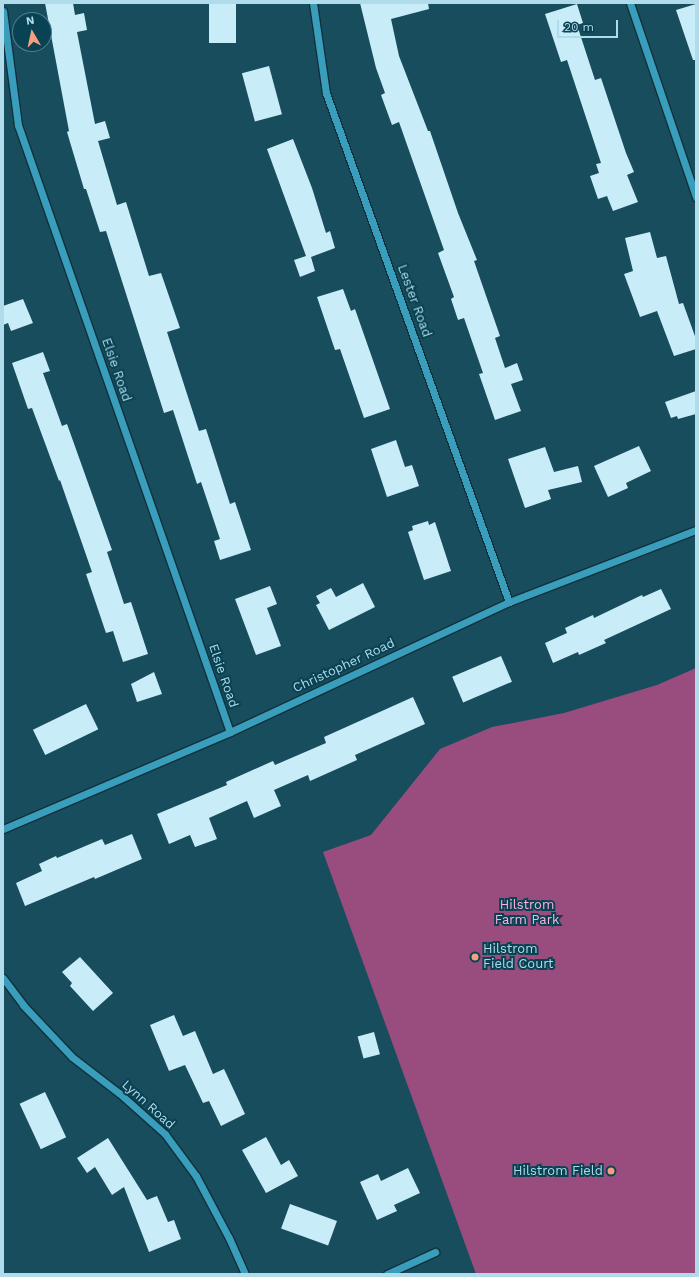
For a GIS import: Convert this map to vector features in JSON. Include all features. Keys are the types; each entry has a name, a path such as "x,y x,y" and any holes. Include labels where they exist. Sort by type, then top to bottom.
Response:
{"street":[{"name":"Lester Road","path":"313,3 326,93 510,602"},
{"path":"630,3 696,197"},
{"name":"Elsie Road","path":"3,11 18,126 230,732"},
{"name":"Christopher Road","path":"3,829 230,732 510,602 696,530"},
{"name":"Lynn Road","path":"3,978 23,1005 72,1057 118,1093 164,1134 196,1176 229,1238 245,1274"},
{"path":"387,1274 435,1252"}],"green space":[{"name":"Hilstrom Farm Park","path":"696,668 696,1274 476,1274 323,852 371,835 440,749 492,727 564,713 657,685"}],"building":[{"path":"45,3 73,3 75,15 84,13 87,30 77,32 95,124 105,121 110,138 98,141 117,205 126,202 149,276 161,273 180,328 167,332 199,431 206,429 230,504 235,502 251,550 220,560 214,541 220,539 201,482 197,484 173,410 164,413 106,231 100,232 86,189 84,189 67,132 69,131 52,40 52,12 47,12"},
{"path":"209,3 236,3 236,43 209,43"},
{"path":"360,3 428,3 429,9 391,19 399,56 428,131 430,131 458,213 477,260 474,261 500,336 495,338 505,368 517,363 523,380 511,384 521,411 495,420 479,374 483,373 464,318 458,320 451,299 454,297 438,253 444,250 399,122 392,125 381,95 385,93 376,68"},
{"path":"577,4 583,23 577,25 595,80 601,78 626,153 634,172 627,175 638,202 613,211 607,196 598,199 590,176 599,173 596,164 601,163 567,60 561,62 545,14"},
{"path":"696,4 696,60 693,60 676,10"},
{"path":"269,66 282,114 255,122 242,73"},
{"path":"293,139 312,188 326,233 330,231 335,248 311,257 315,271 300,277 294,260 306,256 267,149"},
{"path":"650,232 657,258 666,256 679,304 683,303 696,339 696,349 674,356 657,311 640,317 624,274 633,271 625,238"},
{"path":"343,289 351,311 355,309 390,409 364,418 340,349 335,350 317,297"},
{"path":"23,299 33,323 11,331 8,323 3,325 3,306"},
{"path":"43,352 50,371 43,373 62,426 67,424 112,550 107,552 124,604 131,602 148,654 123,662 113,631 106,633 86,574 92,572 60,480 59,481 32,408 28,409 12,363"},
{"path":"696,391 696,414 678,419 677,416 671,418 665,402"},
{"path":"396,440 405,467 412,465 419,486 387,497 371,449"},
{"path":"639,446 651,471 626,483 628,488 608,497 594,466"},
{"path":"545,447 554,472 578,466 582,482 548,490 551,499 525,508 508,459"},
{"path":"428,521 429,525 435,522 451,571 424,580 408,532 413,530 412,526"},
{"path":"363,583 375,607 329,630 316,605 320,603 316,596 331,588 336,597"},
{"path":"270,586 277,604 267,608 281,646 256,655 235,599"},
{"path":"661,589 671,609 604,640 606,643 579,655 578,652 553,663 545,643 567,633 565,628 593,615 594,618 642,595 643,597"},
{"path":"501,656 512,682 463,702 452,677"},
{"path":"154,672 162,694 137,702 131,684"},
{"path":"413,697 425,724 355,755 357,760 310,781 308,775 274,790 281,806 254,818 247,801 209,818 217,839 195,847 190,835 169,844 157,814 227,785 226,782 273,761 275,765 326,743 324,737"},
{"path":"86,704 98,729 45,755 33,730"},
{"path":"132,834 142,859 25,906 16,883 42,871 39,864 102,839 105,845"},
{"path":"80,957 113,993 93,1011 70,986 72,983 62,972"},
{"path":"174,1015 183,1036 195,1031 213,1074 224,1069 245,1114 221,1126 209,1101 203,1103 185,1065 169,1071 150,1025"},
{"path":"374,1032 380,1054 364,1059 358,1036"},
{"path":"45,1092 66,1137 41,1149 20,1104"},
{"path":"266,1137 281,1165 289,1160 298,1176 266,1193 242,1150"},
{"path":"108,1138 147,1200 157,1196 168,1222 174,1220 181,1239 149,1252 124,1187 112,1195 95,1167 87,1173 77,1158"},
{"path":"408,1168 420,1193 394,1205 397,1211 377,1220 360,1182 378,1174 381,1181"},
{"path":"290,1204 337,1221 328,1246 281,1228"}],"place":[{"name":"Hilstrom Field Court","path":"475,957"},
{"name":"Hilstrom Field","path":"611,1171"}]}
